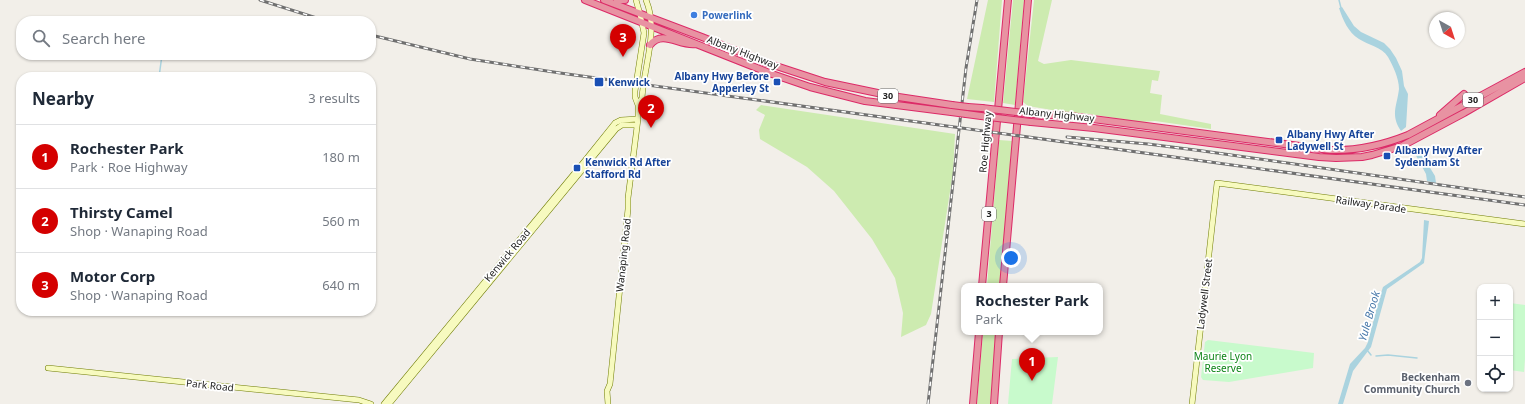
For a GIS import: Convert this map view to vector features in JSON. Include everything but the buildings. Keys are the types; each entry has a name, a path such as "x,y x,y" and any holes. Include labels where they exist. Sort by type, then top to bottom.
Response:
{"highway":[{"name":"Albany Highway","path":"585,0 772,74 830,93 864,100 981,116 1314,156 1353,158 1372,155 1402,146 1525,78"},
{"name":"Albany Highway","path":"604,0 767,63 825,82 892,96 968,107 1032,114 1070,116 1330,150 1369,148 1391,142 1421,128 1525,72"},
{"path":"617,0 625,0"},
{"name":"Roe Highway","path":"982,283 1008,0"},
{"name":"3","path":"1003,283 1028,0"},
{"path":"650,45 655,40 663,38 689,46 696,44"},
{"path":"1421,128 1427,122 1439,116 1464,94"},
{"path":"973,404 979,335"},
{"path":"994,404 999,335"}],"main road":[{"path":"636,0 643,23"},
{"name":"Wanaping Road","path":"638,105 642,98 650,45 650,10 646,0"},
{"name":"Wanaping Road","path":"608,404 607,391 610,384 628,198 638,122 638,105 635,97 638,66 644,33 643,23"},
{"path":"645,73 638,66 641,66 648,59"},
{"name":"Kenwick Road","path":"384,404 612,126 621,120 638,122"},
{"name":"Kenwick Road","path":"389,404 616,129 622,125 638,122"},
{"name":"Railway Parade","path":"1217,183 1525,224"},
{"name":"Ladywell Street","path":"1192,404 1217,183"},
{"name":"Park Road","path":"48,368 359,400 371,404"}],"green space":[{"path":"988,0 1002,0 994,102 967,99"},
{"path":"1013,0 1024,0 1015,105 1003,103"},
{"path":"1034,0 1052,0 1038,61 1044,64 1071,60 1160,71 1158,81 1152,80 1150,93 1162,95 1160,114 1211,124 1211,129 1155,121 1140,122 1083,113 1076,114 1028,106 1023,102"},
{"path":"761,105 955,134 953,172 931,314 926,325 901,337 903,313 895,278 872,239 834,191 807,167 760,139 759,130 765,115 756,110"},
{"path":"999,140 1012,141 1000,283 987,283"},
{"path":"1513,303 1525,305 1524,372 1513,370"},
{"path":"983,335 996,335 990,404 977,404"},
{"name":"Maurie Lyon Reserve","path":"1208,340 1314,353 1313,368 1229,382 1203,380 1201,377 1205,342"},
{"path":"1058,357 1052,404 1008,404 1012,359"}],"water":[{"path":"1342,7 1354,26 1361,32 1384,43 1396,58 1402,71 1404,86 1408,94 1406,127 1401,131 1395,115 1399,85 1392,64 1388,57 1379,48 1359,39 1352,33 1346,25 1339,8"},
{"path":"1418,148 1435,176 1436,183 1427,181 1426,174 1413,150"},
{"path":"1424,220 1429,221 1424,263 1387,289 1371,347 1353,371 1343,404 1338,404 1350,364 1365,348 1368,342 1383,287 1420,262 1422,258"}],"waterway":[{"name":"Yule Brook","path":"1339,0 1341,8"},
{"path":"160,72 161,60"},
{"name":"Yule Brook","path":"1367,350 1371,355"},
{"path":"1376,356 1388,355 1417,358"}],"railway":[{"path":"260,0 310,16"},
{"path":"928,404 966,68 977,0"},
{"path":"376,36 470,59 560,73 1525,205"},
{"path":"1067,137 1148,144 1203,151 1525,197"}],"place":[{"name":"Powerlink","path":"694,15"},
{"name":"Motor Corp","path":"623,57"},
{"name":"Kenwick","path":"599,82"},
{"name":"Albany Hwy Before Apperley St","path":"777,82"},
{"name":"Thirsty Camel","path":"651,128"},
{"name":"Albany Hwy After Ladywell St","path":"1279,140"},
{"name":"Albany Hwy After Sydenham St","path":"1387,156"},
{"name":"Kenwick Rd After Stafford Rd","path":"577,168"},
{"name":"Rochester Park","path":"1032,381"},
{"name":"Beckenham Community Church","path":"1468,383"}]}
